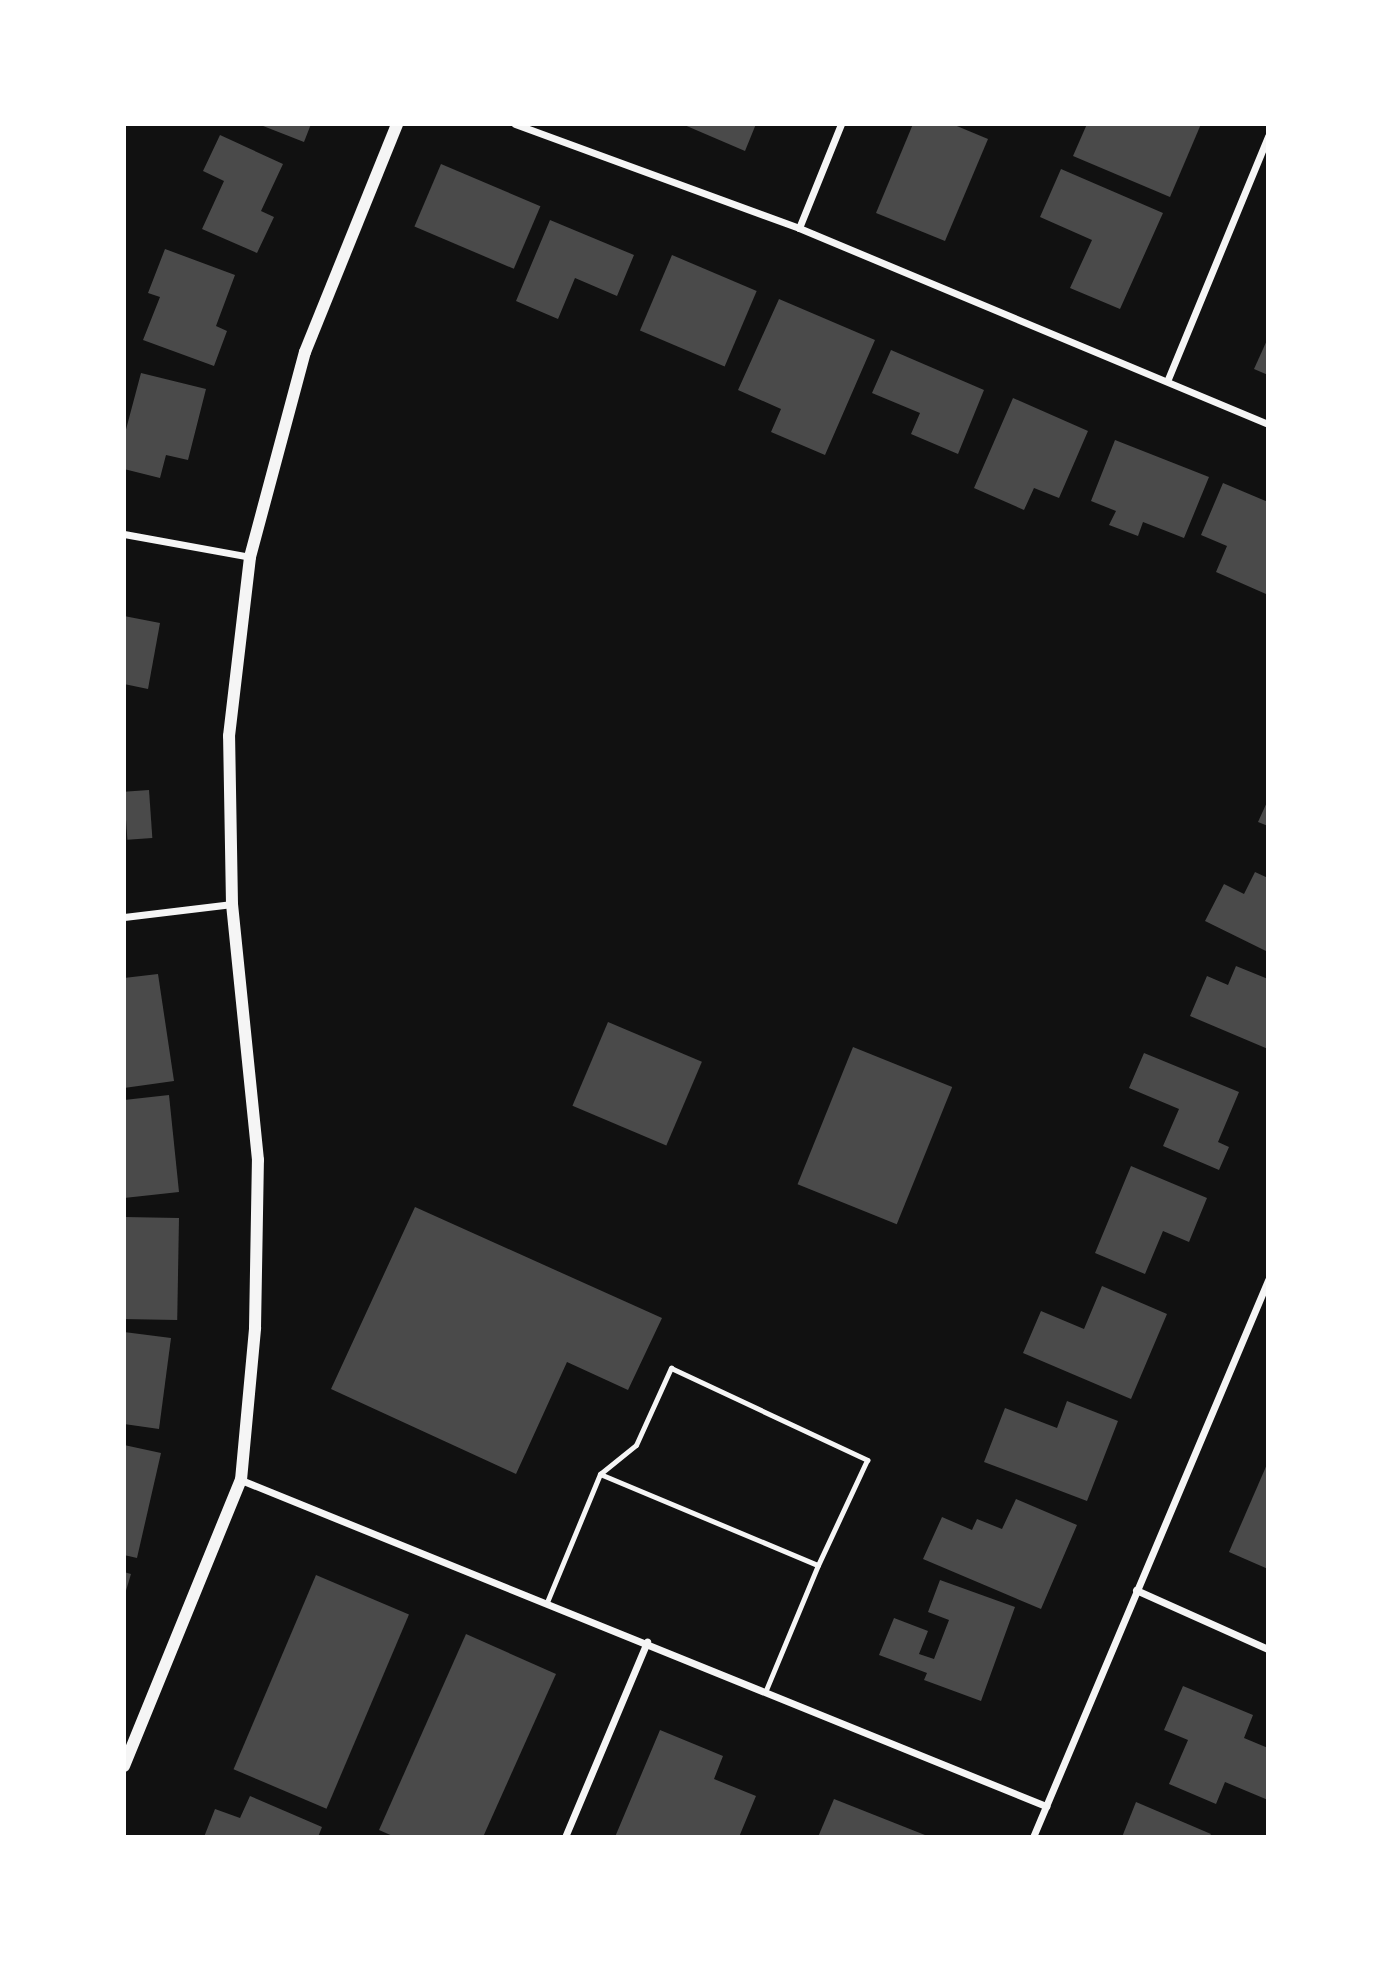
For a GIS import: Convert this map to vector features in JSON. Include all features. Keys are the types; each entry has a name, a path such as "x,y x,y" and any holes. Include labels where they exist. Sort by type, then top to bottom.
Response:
{"street":[{"path":"124,1766 242,1480 256,1328 258,1160 232,904 229,737 250,557 305,352 397,124"},
{"path":"515,124 799,228 1168,379 1268,424"},
{"path":"799,228 841,124"},
{"path":"1168,379 1268,135"},
{"path":"124,534 250,557"},
{"path":"124,918 232,904"},
{"path":"1033,1837 1268,1280"},
{"path":"242,1480 766,1690 1046,1806"},
{"path":"1136,1590 1268,1649"},
{"path":"565,1837 647,1642"}],"lane":[{"path":"547,1602 600,1474 636,1445 671,1368 867,1460 818,1565 766,1690"},
{"path":"600,1474 818,1565"}],"building":[{"path":"258,124 311,124 304,142"},
{"path":"682,124 756,124 745,151"},
{"path":"913,124 952,124 988,139 945,241 876,213"},
{"path":"1087,124 1201,124 1170,197 1073,156"},
{"path":"220,135 283,164 261,211 274,217 257,253 202,229 224,181 203,171"},
{"path":"441,164 540,206 514,269 414,227"},
{"path":"1061,169 1163,213 1120,309 1070,288 1092,240 1040,217"},
{"path":"550,220 634,255 617,296 575,278 558,319 516,301"},
{"path":"165,249 235,275 216,326 227,331 214,366 143,340 160,297 148,293"},
{"path":"672,255 757,291 725,366 640,330"},
{"path":"779,299 875,340 825,455 771,432 781,409 738,390"},
{"path":"1268,338 1268,375 1254,369"},
{"path":"891,350 984,390 958,454 911,434 920,413 872,393"},
{"path":"141,373 206,389 188,460 166,455 160,478 124,469 124,437"},
{"path":"1013,398 1088,431 1059,498 1034,488 1024,510 974,488"},
{"path":"1115,440 1209,477 1184,538 1143,522 1138,536 1109,525 1116,511 1091,501"},
{"path":"1223,483 1268,502 1266,594 1216,572 1227,546 1201,535"},
{"path":"124,616 160,623 148,689 124,684"},
{"path":"149,790 152,838 127,840 124,792"},
{"path":"1268,800 1268,826 1258,822"},
{"path":"1255,872 1268,878 1268,952 1205,921 1224,884 1244,894"},
{"path":"1236,966 1268,979 1268,1049 1190,1016 1207,976 1228,985"},
{"path":"158,974 174,1081 124,1088 124,978"},
{"path":"608,1022 702,1062 666,1146 572,1106"},
{"path":"853,1047 952,1087 897,1224 798,1184"},
{"path":"1144,1053 1239,1092 1218,1142 1229,1147 1219,1170 1163,1146 1179,1109 1129,1088"},
{"path":"169,1095 179,1192 124,1198 124,1100"},
{"path":"1131,1166 1207,1198 1189,1242 1163,1231 1145,1274 1095,1253"},
{"path":"415,1207 662,1318 628,1390 567,1362 516,1474 331,1389"},
{"path":"124,1217 179,1218 177,1320 124,1319"},
{"path":"1102,1286 1167,1314 1131,1399 1023,1353 1041,1311 1084,1329"},
{"path":"124,1332 171,1338 159,1429 124,1424"},
{"path":"1067,1401 1118,1421 1087,1501 984,1462 1005,1408 1057,1428"},
{"path":"124,1445 161,1453 137,1558 124,1555"},
{"path":"1268,1462 1268,1569 1229,1552"},
{"path":"1016,1499 1077,1525 1041,1609 923,1559 942,1517 972,1530 977,1519 1002,1529"},
{"path":"124,1572 131,1574 125,1594 124,1594"},
{"path":"316,1575 409,1614 327,1809 234,1769"},
{"path":"940,1580 1015,1607 981,1701 924,1680 927,1673 879,1655 894,1618 928,1631 919,1654 934,1659 949,1620 928,1612"},
{"path":"466,1634 556,1674 483,1837 395,1837 379,1830"},
{"path":"1183,1686 1253,1715 1244,1738 1268,1748 1268,1800 1225,1782 1216,1804 1169,1784 1188,1740 1164,1730"},
{"path":"660,1730 723,1756 714,1779 756,1796 739,1837 615,1837"},
{"path":"250,1796 322,1827 318,1837 204,1837 215,1809 240,1818"},
{"path":"834,1799 930,1837 818,1837"},
{"path":"1136,1802 1211,1834 1209,1837 1122,1837"}]}
